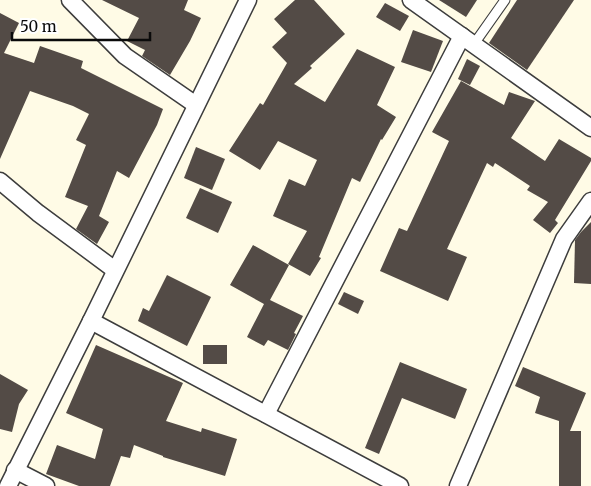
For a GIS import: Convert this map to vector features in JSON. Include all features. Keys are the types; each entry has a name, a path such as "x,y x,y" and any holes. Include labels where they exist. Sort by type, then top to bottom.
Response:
{"street":[{"path":"70,0 125,56 196,105"},
{"path":"8,486 248,0"},
{"path":"411,0 591,128"},
{"path":"266,414 468,40"},
{"path":"0,181 38,214 115,270"},
{"path":"458,486 564,239 591,201"},
{"path":"91,321 400,486"},
{"path":"15,470 46,486"}],"lane":[{"path":"468,40 506,0"}],"building":[{"path":"102,0 188,0 184,10 201,18 170,75 142,56 145,50 127,41 139,18"},
{"path":"295,0 314,0 345,34 310,66 312,68 294,84 325,102 357,49 395,67 377,105 396,117 381,139 360,182 352,178 319,257 321,258 310,276 288,264 307,231 273,216 289,179 305,186 317,160 278,141 260,170 229,151 260,103 263,105 287,63 272,47 287,33 274,19"},
{"path":"439,0 477,0 466,17"},
{"path":"517,0 574,0 527,70 489,43"},
{"path":"385,3 409,16 400,31 376,17"},
{"path":"0,13 19,23 4,53 34,63 40,46 83,61 81,68 163,109 157,125 129,178 117,171 99,216 109,222 97,244 76,229 88,206 65,197 86,145 76,140 89,114 73,106 30,91 0,159"},
{"path":"413,30 443,41 431,72 401,62"},
{"path":"467,59 480,66 470,85 458,79"},
{"path":"461,81 504,105 509,92 535,101 511,138 545,161 559,139 591,158 591,161 555,220 558,223 550,233 533,220 548,202 527,190 530,186 495,163 493,167 487,163 447,249 467,257 448,301 380,271 399,228 407,231 449,141 432,132"},
{"path":"196,147 225,159 212,190 184,178"},
{"path":"200,188 232,202 218,233 186,218"},
{"path":"591,222 591,284 574,283 575,240"},
{"path":"253,245 289,265 270,300 303,316 288,350 268,340 264,346 247,337 264,304 230,285"},
{"path":"167,275 211,297 187,346 138,321 143,308 149,311"},
{"path":"344,292 364,301 358,314 338,304"},
{"path":"96,345 183,383 166,421 201,432 202,428 237,439 225,476 163,457 134,445 130,458 121,456 110,486 79,486 46,474 57,445 95,459 103,429 66,413"},
{"path":"203,345 227,345 227,364 203,364"},
{"path":"400,362 467,389 455,419 402,398 379,454 365,448"},
{"path":"523,367 586,393 570,431 581,431 581,486 559,486 559,421 535,413 540,397 515,386"},
{"path":"0,374 28,390 19,404 12,432 0,429"}]}
